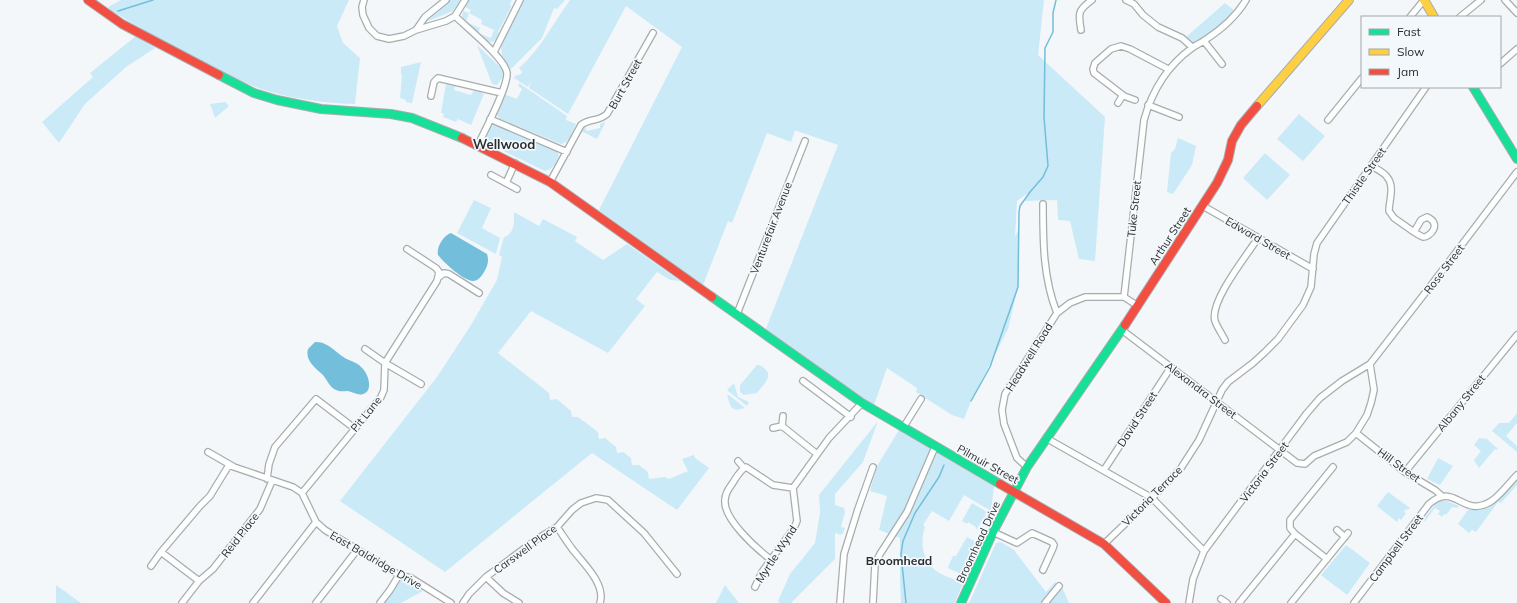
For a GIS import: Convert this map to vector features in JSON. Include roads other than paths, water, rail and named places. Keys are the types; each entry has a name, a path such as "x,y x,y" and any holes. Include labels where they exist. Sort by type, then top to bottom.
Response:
{"main road":[{"name":"Pilmuir Street","path":"89,0 102,11 122,24 254,93 277,100 321,109 391,114 412,118 445,130 478,145 550,182 862,403 935,447 1104,544 1115,553 1150,590 1166,603"},
{"name":"Arthur Street","path":"1014,491 1027,467 1046,438 1122,330 1221,177 1228,160 1232,141 1240,125 1349,0"},
{"path":"1424,0 1433,16"},
{"path":"1475,88 1517,159"},
{"name":"Broomhead Drive","path":"962,603 993,532 1014,491"}],"street":[{"path":"364,0 362,7 363,15 369,28 377,36 389,39 404,36 416,30 446,21 455,16 464,0"},
{"path":"416,30 425,17 446,0"},
{"path":"494,52 520,0"},
{"path":"1081,30 1079,17 1082,7 1092,0"},
{"path":"1126,0 1135,2 1143,15 1158,27 1182,38 1192,47"},
{"name":"Tuke Street","path":"1124,297 1144,120 1148,105 1168,69 1192,47 1204,41 1226,24 1239,12 1246,0"},
{"path":"1411,16 1424,0"},
{"path":"1461,16 1481,0"},
{"path":"1505,0 1517,13"},
{"path":"455,16 494,52 501,61 507,73 507,78 502,93 478,145"},
{"name":"Burt Street","path":"550,182 581,125 587,121 602,119 607,114 653,33"},
{"path":"1204,41 1222,64"},
{"path":"1135,100 1123,95 1094,73 1092,69 1095,63 1111,49 1121,46 1130,49 1168,69"},
{"path":"1501,63 1517,49"},
{"path":"431,96 434,82 438,78 502,93"},
{"path":"1328,120 1361,79"},
{"name":"Thistle Street","path":"1313,269 1314,254 1317,243 1425,88"},
{"path":"1118,103 1123,95"},
{"path":"1148,105 1178,117"},
{"path":"490,118 567,152"},
{"name":"Venturefair Avenue","path":"737,314 805,142"},
{"path":"506,183 514,164"},
{"path":"1372,166 1387,176 1390,182 1389,211 1391,215 1414,232"},
{"name":"Rose Street","path":"1370,364 1517,172"},
{"path":"491,175 517,189"},
{"path":"1043,204 1043,252 1050,298 1057,313"},
{"name":"Edward Street","path":"1203,206 1313,269"},
{"path":"1225,340 1214,321 1214,309 1220,294 1258,238"},
{"path":"385,363 434,286 439,272 436,268 407,249"},
{"name":"Victoria Terrace","path":"1104,544 1181,468 1199,440 1217,401 1228,382 1265,352 1292,321 1303,305 1311,287 1313,269"},
{"path":"438,277 444,273 449,274 479,293"},
{"name":"Headwell Road","path":"1027,467 1018,458 1004,424 1002,410 1006,394 1057,313 1070,303 1085,297 1124,297"},
{"path":"1124,297 1138,306"},
{"name":"Alexandra Street","path":"1122,330 1297,463 1305,464 1314,456 1347,442 1356,433"},
{"name":"Albany Street","path":"1405,472 1517,335"},
{"path":"365,349 385,363 421,384"},
{"name":"Pit Lane","path":"302,493 381,397 384,390 385,363"},
{"path":"1356,433 1372,403 1374,390 1370,364"},
{"name":"Victoria Street","path":"1189,603 1193,579 1204,551 1280,450 1320,398 1342,381 1370,364"},
{"name":"David Street","path":"1104,470 1171,367"},
{"path":"803,381 851,416"},
{"name":"Reid Place","path":"182,603 198,581 213,569 260,509 269,480 269,464 275,447 316,399 354,428"},
{"path":"903,428 921,399"},
{"path":"738,461 744,468 749,469 773,486 793,488 829,438 862,403"},
{"path":"782,416 782,426"},
{"path":"782,426 817,454"},
{"path":"773,428 782,426"},
{"name":"Hill Street","path":"1356,433 1405,472 1435,490 1442,496 1452,497 1470,506 1480,506 1491,502 1517,475"},
{"path":"1046,438 1152,498 1204,551"},
{"path":"873,603 875,564 907,512 935,447"},
{"path":"208,452 230,465 269,480 293,487 302,493"},
{"path":"151,566 161,552 210,496 230,465"},
{"path":"840,603 844,554 873,467"},
{"path":"1327,559 1295,534 1290,528 1290,520 1332,467"},
{"path":"744,468 724,498 725,509 751,543 770,559"},
{"name":"Myrtle Wynd","path":"755,587 770,559 794,528 797,521 793,488"},
{"name":"East Baldridge Drive","path":"302,493 316,522 325,530 399,575 411,578 451,603"},
{"name":"Campbell Street","path":"1354,603 1429,504 1436,498 1442,496"},
{"name":"Carswell Place","path":"464,603 469,594 486,577 537,539 557,527 572,510 581,503 596,498 608,500 644,533 677,574"},
{"path":"253,603 316,522"},
{"path":"557,527 573,550 590,570 599,587 601,599 600,603"},
{"path":"1291,603 1347,535 1337,530"},
{"path":"993,532 1013,542 1020,542 1032,533 1052,542 1054,545 1053,548 1042,570"},
{"path":"1239,603 1295,534"},
{"path":"316,603 357,550"},
{"path":"161,552 198,581"},
{"path":"380,603 399,575"},
{"path":"486,577 503,593 520,603"},
{"path":"1045,603 1060,586"},
{"path":"1221,598 1227,603"}],"water":[{"path":"451,233 487,254 488,261 486,268 477,280 473,281 464,278 438,255 438,248 441,242 448,234"},
{"path":"315,342 320,342 329,346 345,358 361,367 364,370 369,382 366,392 359,395 348,391 338,391 334,389 309,360 307,353 308,349"}],"waterway":[{"path":"118,11 153,0"},
{"path":"971,401 990,367 1018,287 1020,206 1043,177 1048,166 1044,117 1045,48 1053,32 1053,13 1056,0"},
{"path":"906,603 901,554 903,541 915,513 939,477 944,465"}],"district":[{"name":"Wellwood","path":"504,144"},
{"name":"Broomhead","path":"899,561"}]}
